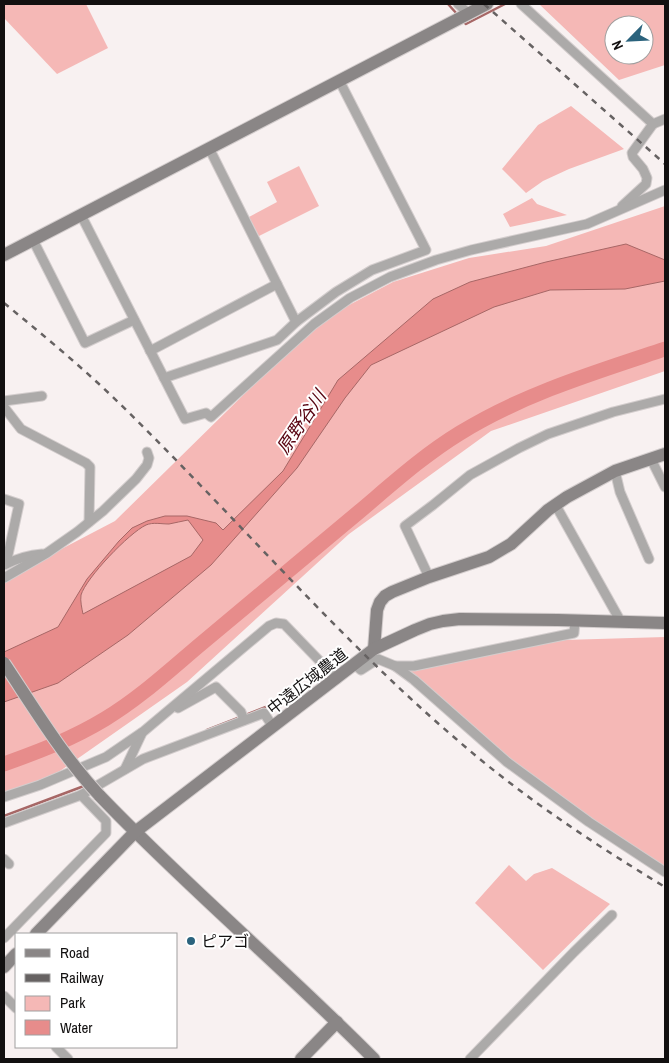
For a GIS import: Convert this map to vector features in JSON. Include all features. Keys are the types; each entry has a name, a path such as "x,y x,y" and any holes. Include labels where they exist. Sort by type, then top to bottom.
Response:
{"street":[{"path":"458,4 468,13"},
{"path":"4,255 487,4"},
{"path":"521,4 653,124"},
{"path":"164,378 277,340 296,322 336,292 372,270 426,250 339,80"},
{"path":"608,215 624,204 646,184 647,178 643,169 632,153 653,124 665,119"},
{"path":"209,148 296,322"},
{"path":"80,215 185,419 206,413 211,417 314,324 350,298 390,277 436,260 471,250 587,224 665,190"},
{"path":"33,240 84,343 134,320"},
{"path":"150,351 277,284"},
{"path":"4,401 42,396"},
{"path":"429,577 405,526 470,475 548,434 613,412 665,399"},
{"path":"4,406 21,429 86,463 90,468 89,522"},
{"path":"4,578 47,553 89,522 136,479 147,466 149,458 147,452"},
{"path":"374,649 377,610 385,596 429,577 489,557 503,550 555,504 566,497 615,471 665,454"},
{"path":"651,459 665,487"},
{"path":"615,471 620,492 649,559"},
{"path":"4,499 19,504 5,565"},
{"path":"555,504 622,622"},
{"path":"5,565 16,559 47,553"},
{"name":"中遠広域農道","path":"37,933 135,832 374,649 415,630 443,621 460,619 665,623"},
{"path":"395,666 414,666 574,634 575,621"},
{"path":"4,797 40,785 106,757 144,731 269,626 276,623 284,624 337,678"},
{"path":"355,665 361,670 378,659 395,666 414,680 507,762 589,822 665,872"},
{"path":"4,663 55,741 99,795 135,832 374,1059"},
{"path":"158,719 216,686 240,712 244,720"},
{"path":"4,823 81,795 144,759 244,720 264,713 273,727"},
{"path":"124,771 144,731"},
{"path":"4,938 106,833 106,821 81,795"},
{"path":"470,1059 612,915"},
{"path":"4,967 15,955"},
{"path":"4,996 15,1007"},
{"path":"301,1059 337,1022"},
{"path":"57,1048 68,1059"}],"green space":[{"path":"4,4 86,4 108,48 57,74 4,18"},
{"path":"539,4 665,4 665,65 619,80"},
{"path":"571,106 624,149 569,169 543,181 526,193 502,169 538,125"},
{"path":"299,166 319,206 259,236 249,217 277,202 267,182"},
{"path":"532,198 537,204 567,215 510,227 503,214"},
{"path":"665,206 665,371 491,431 349,534 187,682 40,785 4,793 4,579 115,521 280,359 330,315 393,282 469,258 546,246"},
{"path":"665,637 665,872 637,854 468,728 408,669 414,666 564,640"},
{"path":"509,865 526,881 534,874 552,868 610,904 543,970 475,903"}],"water":[{"path":"626,244 665,260 665,281 625,289 550,290 494,307 371,365 345,398 297,468 211,565 128,635 58,683 4,702 4,652 58,627 87,579 132,528 165,516 187,516 216,523 223,530 283,471 338,380 433,299 470,282","holes":["188,520 203,540 191,556 83,614 81,595 91,578 119,546 146,525 154,523 169,524"]}],"waterway":[{"path":"448,4 457,14"},
{"path":"464,22 466,24 505,4"},
{"name":"原野谷川","path":"4,764 68,739 131,702 408,470 460,433 534,395 586,375 665,349"},
{"path":"207,730 286,699"},
{"path":"4,816 84,786"}],"railway":[{"path":"484,4 665,164"},
{"path":"4,303 48,339 118,402 328,618 422,709 480,759 530,798 610,853 665,887"}],"place":[{"name":"ピアゴ","path":"191,941"}]}
